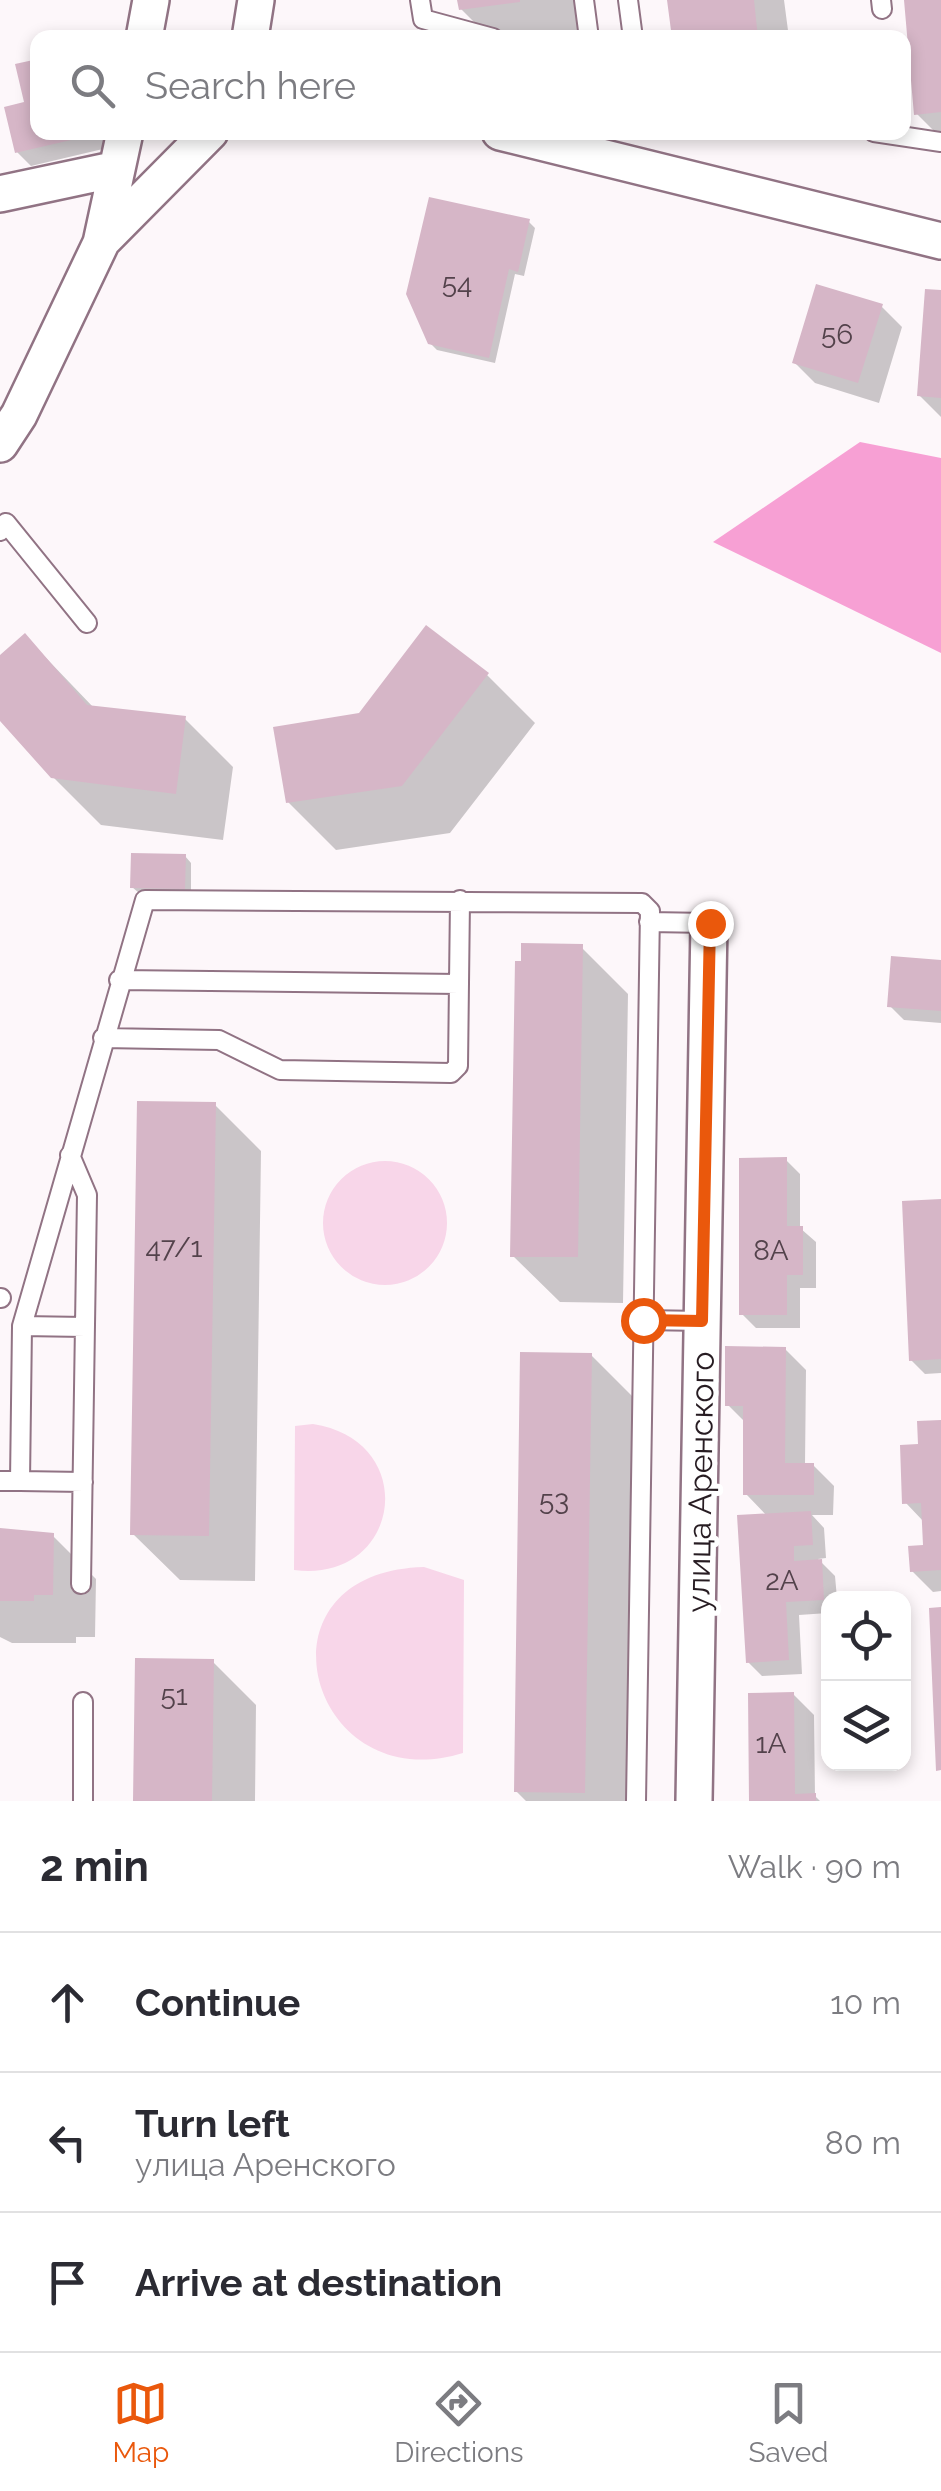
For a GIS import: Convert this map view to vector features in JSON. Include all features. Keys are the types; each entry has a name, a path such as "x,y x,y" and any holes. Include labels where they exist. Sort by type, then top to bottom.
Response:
{"street":[{"path":"146,30 152,0"},
{"path":"251,30 256,0"},
{"path":"0,444 19,416 100,242 123,140"},
{"path":"100,242 202,140"},
{"path":"532,140 941,241"},
{"path":"0,194 118,169"},
{"name":"улица Аренского","path":"694,1801 710,923"}],"lane":[{"path":"420,0 423,20 462,30"},
{"path":"584,0 588,30"},
{"path":"628,0 632,30"},
{"path":"911,138 941,142"},
{"path":"0,531 6,523 87,623"},
{"path":"20,1481 22,1326 140,906 153,897 642,903 650,911 636,1801"},
{"path":"103,1038 218,1040 280,1070 451,1073 458,1066 460,900"},
{"path":"649,922 710,923"},
{"path":"119,980 459,984"},
{"path":"70,1155 88,1194 82,1584"},
{"path":"643,1320 702,1321"},
{"path":"22,1326 85,1327"},
{"path":"0,1481 83,1482"},
{"path":"82,1801 83,1702"}],"shaded area":[{"path":"860,442 941,458 941,653 713,542"},
{"path":"385,1161 409,1166 429,1179 442,1199 447,1223 442,1247 429,1267 409,1280 385,1285 361,1280 341,1267 328,1247 323,1223 328,1199 341,1179 361,1166"},
{"path":"313,1424 348,1436 371,1456 383,1481 384,1509 376,1534 357,1555 330,1568 294,1570 295,1426"},
{"path":"424,1567 464,1580 463,1753 410,1759 367,1745 336,1717 319,1680 318,1641 333,1605 368,1578"}],"building":[{"path":"457,0 520,0 520,2 459,10"},
{"path":"667,0 754,0 757,30 671,30"},
{"path":"904,0 941,0 941,112 914,115 911,30 907,30"},
{"path":"30,61 30,140 71,140 15,153 4,107 24,102 15,64"},
{"path":"429,197 530,219 518,272 509,269 489,358 428,344 406,294"},
{"path":"816,284 883,304 858,383 792,363"},
{"path":"925,289 941,290 941,398 917,396"},
{"path":"426,625 489,673 402,786 286,803 273,727 359,713"},
{"path":"25,633 87,705 186,716 176,794 51,778 0,721 0,655"},
{"path":"131,853 186,854 185,889 130,888"},
{"path":"521,943 583,944 578,1257 510,1257 515,961 521,961"},
{"path":"891,956 941,960 941,1011 887,1007"},
{"path":"137,1101 216,1102 209,1536 130,1535"},
{"path":"787,1157 787,1226 803,1226 803,1275 787,1275 787,1315 739,1315 739,1158"},
{"path":"941,1199 941,1359 909,1361 902,1201"},
{"path":"725,1346 786,1347 785,1463 814,1463 814,1495 743,1495 743,1406 725,1406"},
{"path":"520,1352 592,1353 585,1793 514,1792"},
{"path":"941,1420 941,1570 910,1572 908,1546 923,1545 921,1503 902,1504 900,1445 918,1444 917,1421"},
{"path":"811,1511 813,1545 794,1546 794,1561 822,1559 824,1591 821,1600 786,1602 789,1660 746,1663 737,1515"},
{"path":"0,1528 54,1533 53,1595 34,1595 34,1601 0,1601"},
{"path":"941,1607 941,1770 936,1771 929,1608"},
{"path":"135,1658 214,1659 212,1801 133,1801"},
{"path":"794,1692 795,1794 816,1793 816,1801 749,1801 748,1693"}],"route":[{"path":"643,1320 702,1321 710,923"}]}
